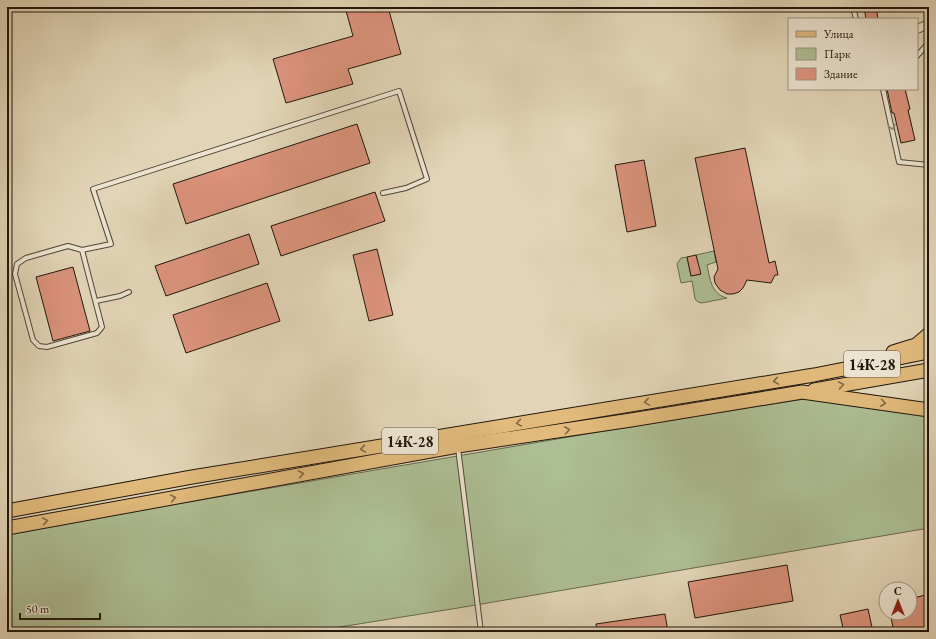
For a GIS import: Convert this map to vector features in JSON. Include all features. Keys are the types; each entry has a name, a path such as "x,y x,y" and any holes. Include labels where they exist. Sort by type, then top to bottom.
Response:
{"main road":[{"path":"814,375 916,345 929,334"},
{"name":"14К-28","path":"7,511 192,477 814,375 929,352"},
{"name":"14К-28","path":"7,528 458,446 639,419 929,370"},
{"path":"802,392 929,410"}],"street":[{"path":"918,29 929,24"}],"lane":[{"path":"853,7 856,18"},
{"path":"918,55 929,42"},
{"path":"883,90 899,162 929,166"},
{"path":"82,250 102,327 96,333 47,347 39,346 33,340 15,274 17,264 26,258 68,246 82,250 111,244 93,189 399,91 427,179 406,188 383,193"},
{"path":"96,301 120,296 129,292"},
{"path":"458,446 481,632"}],"green space":[{"path":"714,251 716,262 707,265 710,281 718,293 727,298 702,303 698,302 695,299 692,281 681,283 677,264 681,258 687,257 691,276 700,274 696,255"},
{"path":"810,398 929,416 929,528 309,632 7,632 7,533 592,433"}],"building":[{"path":"345,7 388,7 401,54 348,69 353,84 286,103 273,59 353,36"},
{"path":"864,7 876,7 878,18 866,18"},
{"path":"887,90 905,90 915,140 901,143 894,113 892,113"},
{"path":"357,124 370,163 186,224 173,184"},
{"path":"745,148 769,263 775,261 778,275 775,275 771,283 747,280 739,292 727,294 720,290 715,283 714,277 718,269 695,158"},
{"path":"644,160 656,226 627,232 615,165"},
{"path":"375,192 385,221 281,256 271,226"},
{"path":"249,234 259,264 166,296 155,266"},
{"path":"377,249 393,315 369,321 353,255"},
{"path":"696,255 701,274 691,276 687,257"},
{"path":"73,267 90,331 53,341 36,277"},
{"path":"267,283 280,321 186,353 173,315"},
{"path":"787,565 793,601 695,618 688,582"},
{"path":"929,594 929,632 894,632 892,621 918,621 918,597"},
{"path":"868,609 873,632 844,632 840,615"},
{"path":"665,614 668,632 597,632 596,624"}]}
